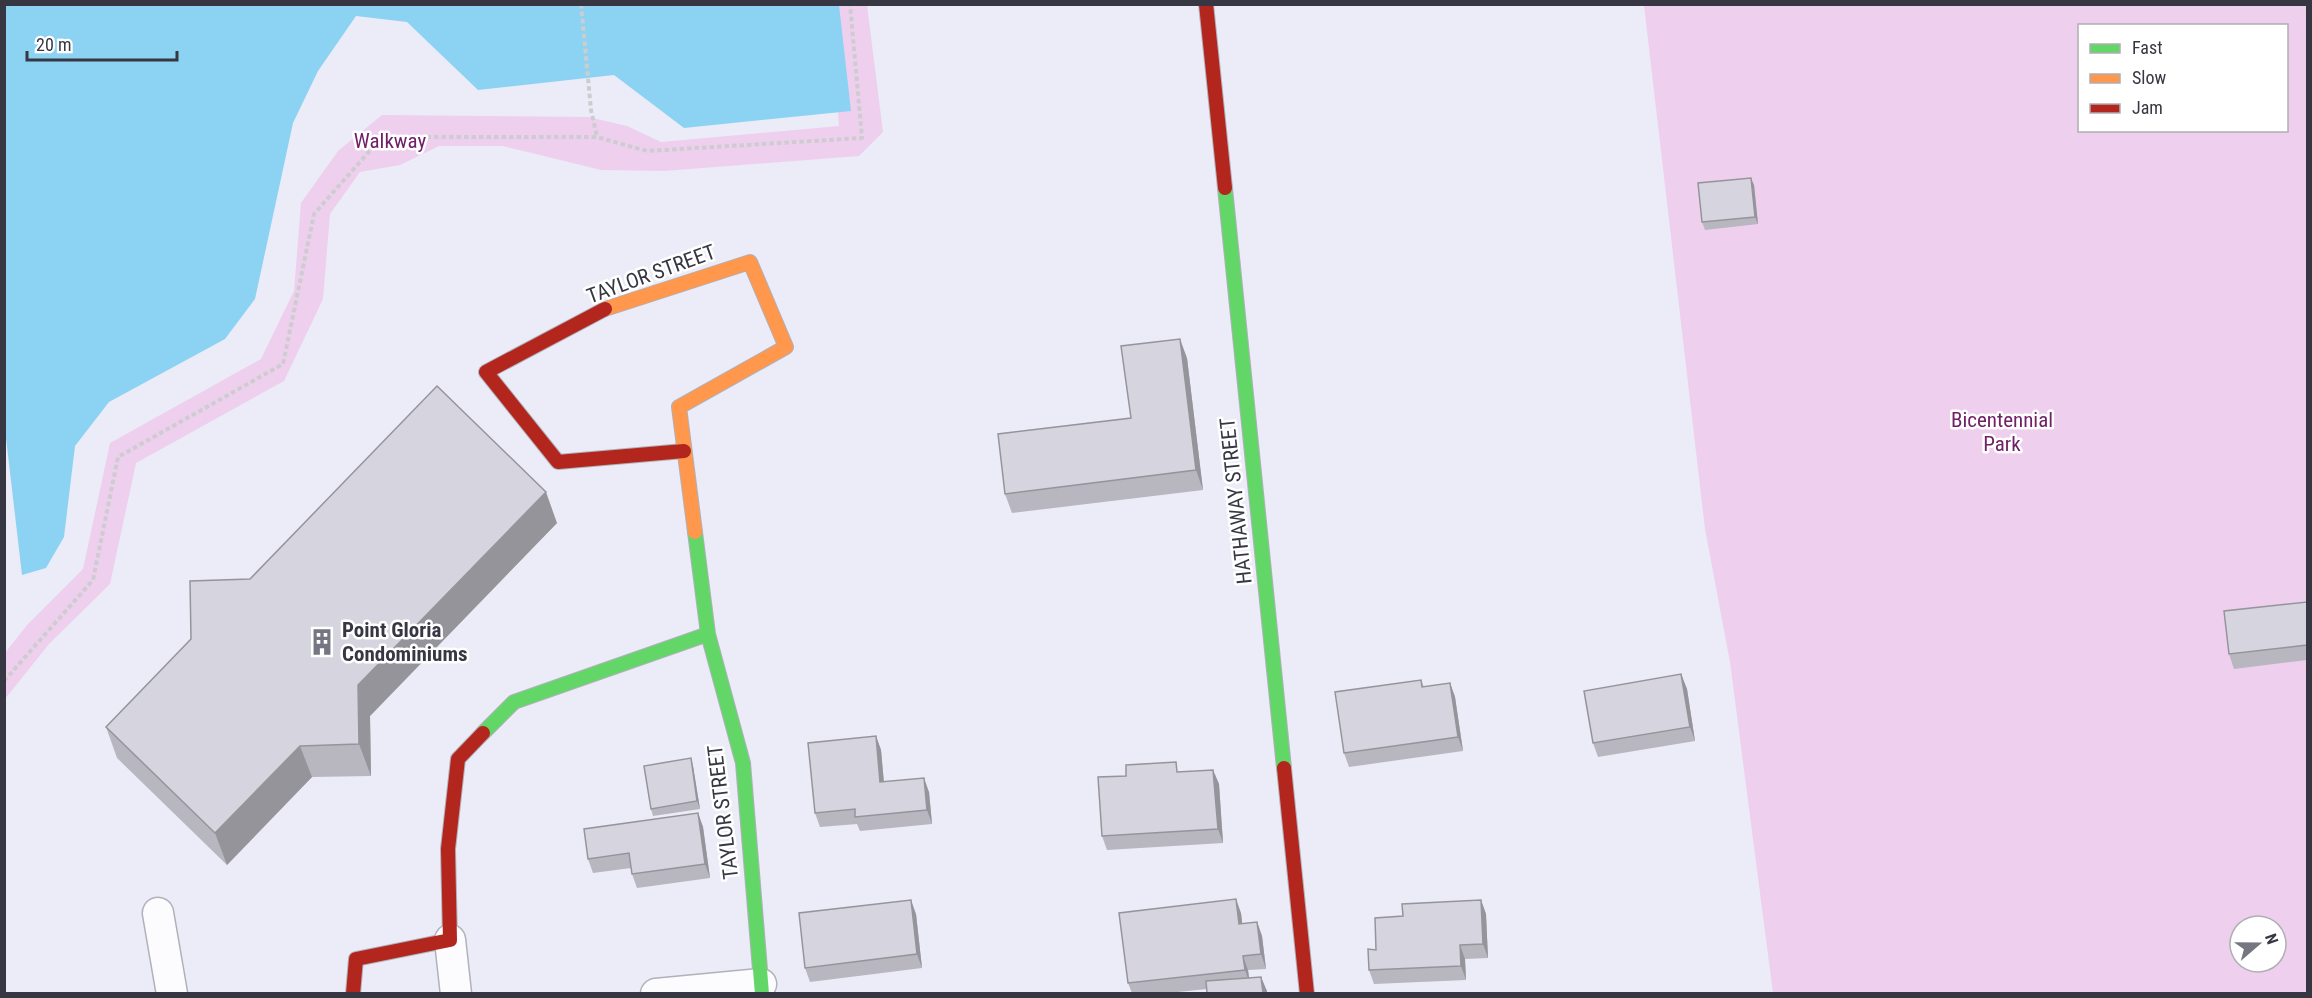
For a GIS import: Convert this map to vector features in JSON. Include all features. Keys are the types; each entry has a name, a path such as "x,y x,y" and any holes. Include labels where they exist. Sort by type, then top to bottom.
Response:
{"street":[{"name":"HATHAWAY STREET","path":"1206,4 1307,993"},
{"name":"TAYLOR STREET","path":"684,451 558,462 486,372 606,309 750,262 786,347 679,407 708,634 743,763 762,989"},
{"path":"353,993 356,959 450,939 448,849 458,759 514,702 708,634"}],"lane":[{"path":"158,913 172,993"},
{"path":"450,939 456,993"},
{"path":"656,993 762,989"}],"path":[{"path":"581,4 591,110 597,137"},
{"path":"4,681 93,580 118,457 283,364 314,214 382,137 597,137 647,151 862,138 850,4"}],"green space":[{"name":"Walkway","path":"830,5 867,5 883,132 859,156 664,171 601,170 503,146 439,146 400,165 360,172 330,214 323,299 284,381 136,463 110,584 49,644 5,699 5,653 27,625 83,569 110,443 261,359 294,291 301,203 338,151 382,115 588,117 627,126 661,142 839,126"},
{"name":"Bicentennial Park","path":"1644,5 2307,5 2307,993 1773,993 1730,662 1705,529"}],"water":[{"path":"4,5 839,5 851,111 684,128 614,75 478,90 407,22 356,16 318,71 293,123 255,299 225,339 109,402 75,446 64,537 46,568 22,575 4,421"}],"building":[{"path":"1751,178 1755,217 1702,222 1698,183"},
{"path":"1180,339 1196,470 1005,494 998,434 1131,418 1121,346"},
{"name":"Point Gloria Condominiums","path":"437,386 546,492 358,685 359,744 300,746 215,833 106,727 191,639 190,581 250,579"},
{"path":"2307,602 2307,645 2229,654 2224,611"},
{"path":"1681,674 1690,727 1593,743 1584,691"},
{"path":"1421,680 1422,687 1450,683 1458,737 1344,753 1335,692"},
{"path":"876,736 880,782 924,778 927,810 855,817 855,809 815,813 808,743"},
{"path":"691,758 697,801 651,809 644,766"},
{"path":"1176,762 1177,772 1213,770 1218,829 1102,836 1098,777 1126,776 1126,765"},
{"path":"698,813 705,864 632,874 629,853 588,859 584,829"},
{"path":"1236,899 1239,924 1257,922 1261,954 1243,956 1245,970 1128,983 1119,913"},
{"path":"911,900 917,954 805,968 799,913"},
{"path":"1481,900 1483,944 1460,945 1461,966 1369,970 1368,949 1376,950 1375,918 1403,916 1402,904"},
{"path":"1261,977 1263,993 1207,993 1206,981"}],"traffic: fast":[{"path":"1225,188 1284,768"},
{"path":"695,532 708,634 743,763 762,994"},
{"path":"483,733 514,702 708,634"}],"traffic: slow":[{"path":"605,309 750,262 786,347 679,407 695,532"}],"traffic: jam":[{"path":"1206,4 1225,188"},
{"path":"605,309 486,372 558,462 684,451"},
{"path":"353,994 356,959 450,940 448,849 458,759 483,733"},
{"path":"1284,768 1307,994"}],"place":[{"name":"Point Gloria Condominiums","path":"322,642"}]}
